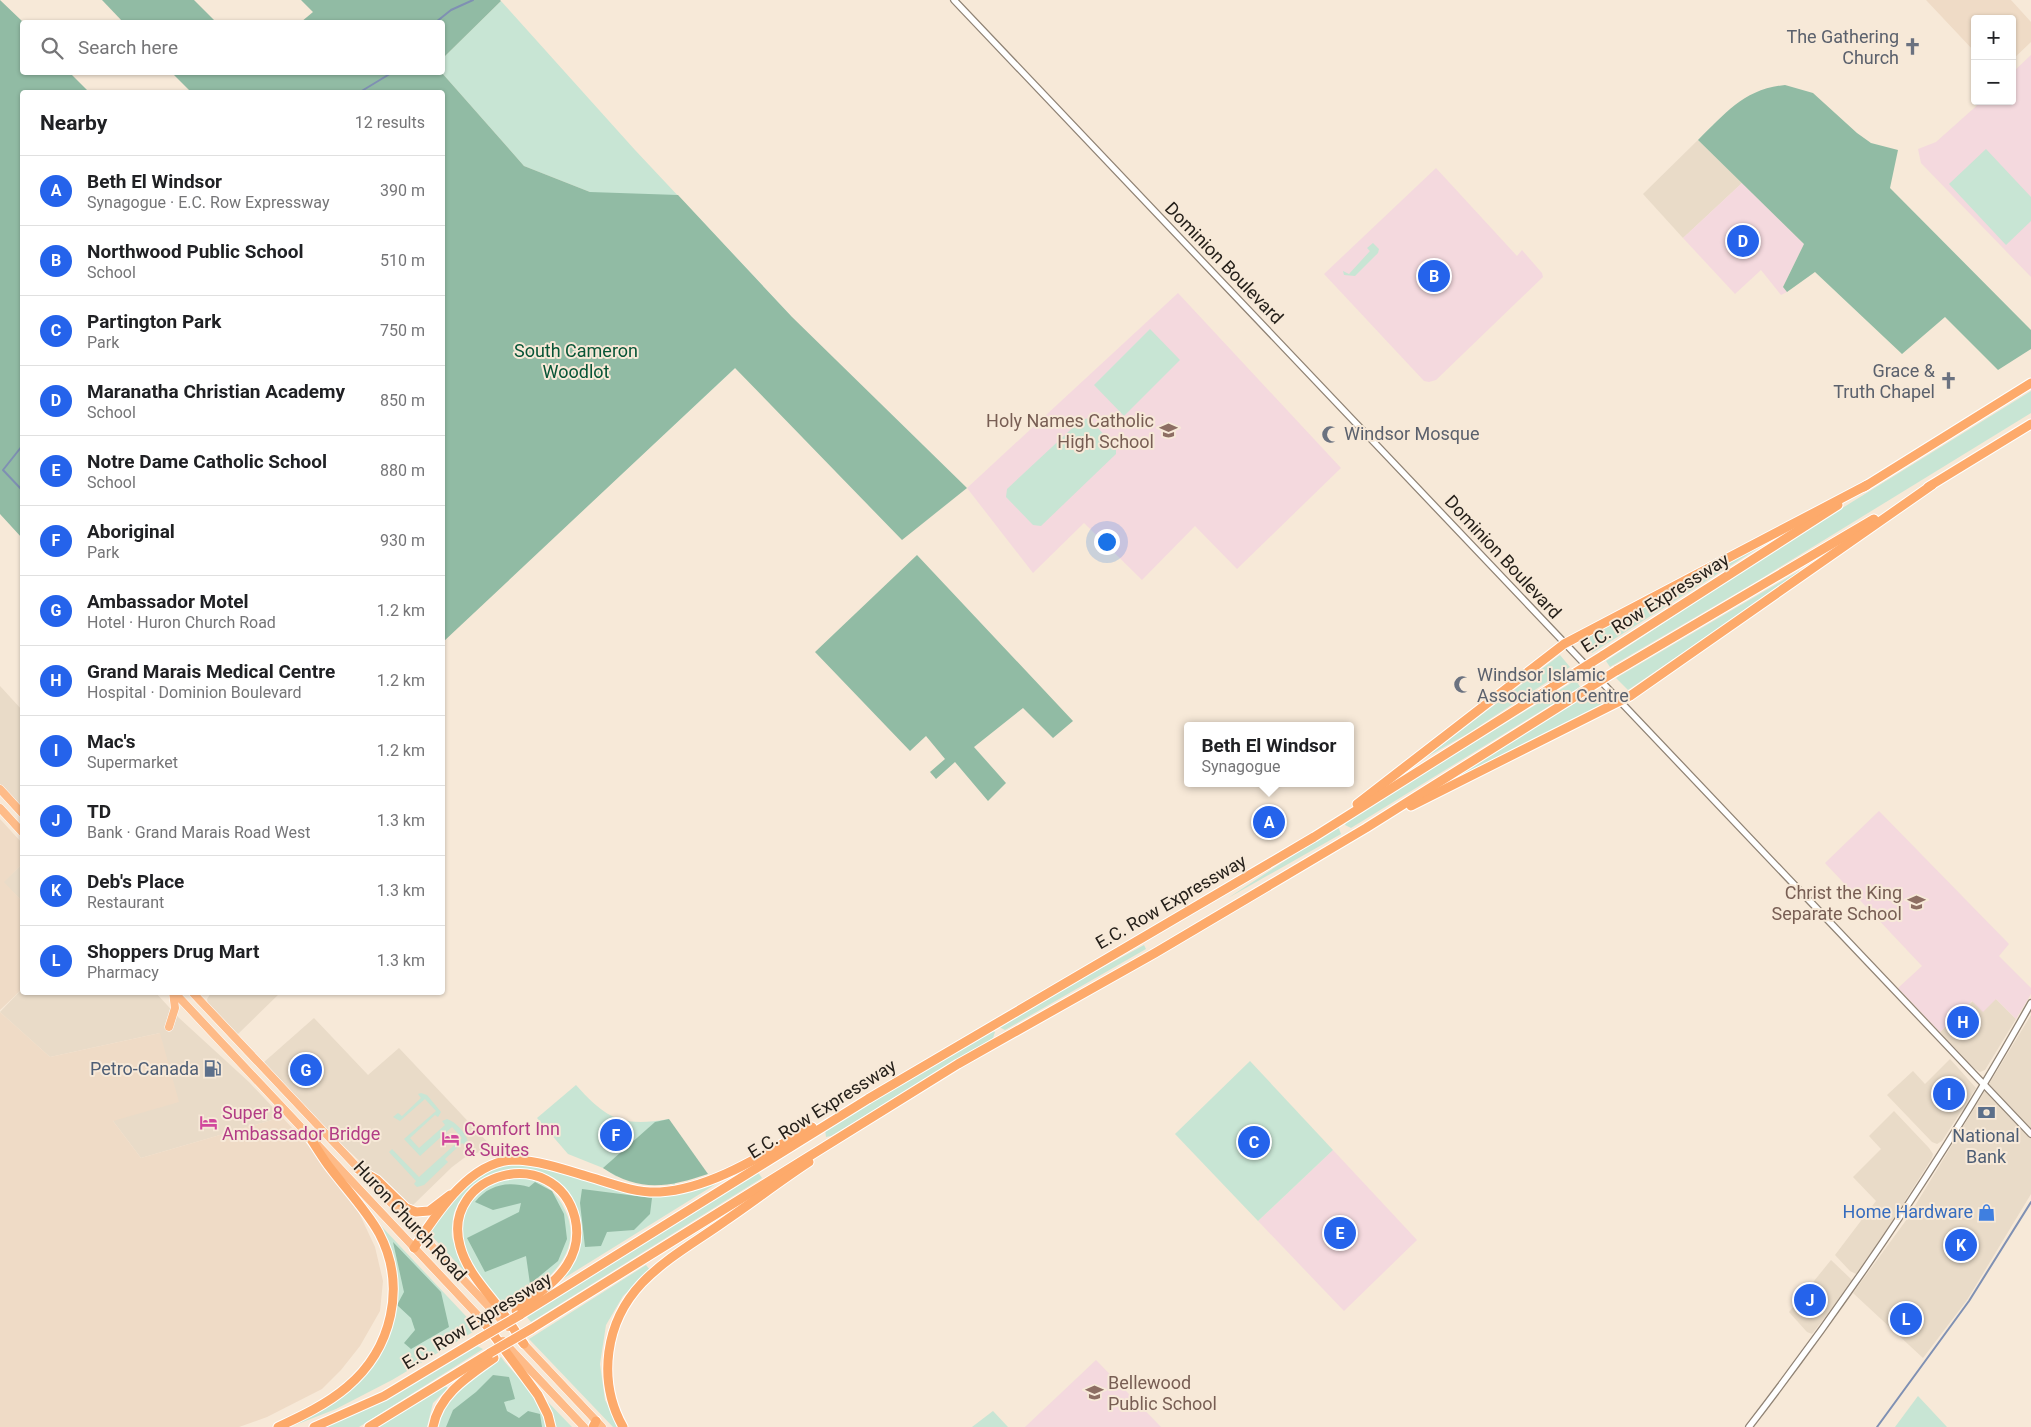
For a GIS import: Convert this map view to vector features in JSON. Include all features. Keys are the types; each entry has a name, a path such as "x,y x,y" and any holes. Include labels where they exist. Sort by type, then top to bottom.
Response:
{"highway":[{"name":"E.C. Row Expressway","path":"314,1427 384,1396 868,1099 1314,837 1602,656 1867,485 2031,383"},
{"name":"E.C. Row Expressway","path":"369,1427 492,1355 520,1342 531,1329 858,1124 958,1064 1155,953 1366,828 1616,671 1932,485 2031,424"},
{"path":"1314,837 1564,644 1867,485"},
{"path":"1366,828 1619,702 1932,485"},
{"path":"0,789 20,811"},
{"path":"11,801 20,803"},
{"path":"0,808 20,830"},
{"path":"12,821 20,826"},
{"path":"169,1027 175,1008 173,995"},
{"name":"Huron Church Road","path":"176,995 584,1427"},
{"name":"Huron Church Road","path":"195,995 597,1425"},
{"path":"414,1248 460,1188 470,1178 488,1166 514,1160 536,1163 637,1190 658,1192 682,1189 721,1175 868,1099"},
{"path":"623,1427 610,1395 607,1361 614,1330 620,1314 633,1294 661,1266 829,1149 858,1124"},
{"path":"278,1427 329,1400 355,1380 380,1346 388,1328 393,1305 390,1266 379,1233 310,1138"},
{"path":"358,1169 378,1180 401,1204 416,1212 432,1209 460,1188"},
{"path":"518,1313 560,1274 575,1248 577,1230 570,1204 560,1190 546,1180 521,1173 496,1177 475,1190 462,1210 458,1237 463,1255 472,1273 520,1342"},
{"path":"481,1318 538,1395 548,1414 551,1427"},
{"path":"433,1427 441,1405 449,1395 492,1355"}],"street":[{"name":"Dominion Boulevard","path":"954,0 2031,1134"},
{"path":"1749,1427 1813,1342 1899,1220 2031,1003"}],"shaded area":[{"path":"1926,0 2011,0 2031,22 2031,42 2016,56 2016,15 1971,15 1971,48"},
{"path":"2031,55 2031,277 1921,163 1918,149 1936,142 1978,105 2016,105 2016,69"},
{"path":"1698,140 1742,183 1683,238 1643,194"},
{"path":"1436,168 1517,256 1522,250 1542,273 1543,277 1436,380 1429,382 1424,381 1324,274"},
{"path":"1742,183 1804,244 1783,287 1787,292 1781,295 1761,270 1735,294 1683,238"},
{"name":"Holy Names Catholic High School","path":"1178,293 1341,468 1237,569 1195,526 1142,580 1084,523 1033,573 967,488"},
{"path":"0,686 20,708 20,806 0,784"},
{"name":"Christ the King Separate School","path":"1879,811 2009,944 1999,956 2031,988 2031,994 2016,1019 1996,999 1983,1012 1972,1001 1940,1032 1898,988 1922,966 1825,863"},
{"path":"0,819 20,841 20,866 4,882 20,899 20,991 0,1010"},
{"path":"20,866 20,899 3,882"},
{"path":"20,991 20,995 158,995 178,1017 249,1082 282,1117 141,1158 113,1121 160,1033 50,1057 0,1012"},
{"path":"210,995 278,995 237,1035 208,1005 207,999"},
{"path":"1996,999 2016,1019 1985,1070 1980,1072 1940,1032 1973,1001"},
{"path":"0,1012 50,1057 160,1033 179,1102 113,1121 141,1158 282,1117 332,1171 353,1200 375,1247 383,1281 380,1311 360,1346 341,1370 322,1389 267,1417 239,1427 0,1427"},
{"path":"2031,1015 2031,1194 1967,1300 1923,1358 1853,1293 1907,1219"},
{"path":"314,1018 368,1075 399,1048 494,1149 468,1155 452,1167 413,1205 403,1202 315,1119 263,1063"},
{"path":"1950,1059 1976,1088 1942,1141 1937,1144 1932,1142 1887,1095 1913,1071 1925,1084"},
{"path":"1894,1111 1933,1154 1862,1269 1856,1274 1850,1271 1835,1255 1876,1201 1853,1177 1881,1149 1869,1136"},
{"path":"1333,1150 1417,1240 1344,1311 1258,1221"},
{"path":"1831,1260 1853,1281 1812,1334 1807,1332 1789,1312"},
{"name":"Bellewood Public School","path":"1096,1360 1161,1427 1025,1427"}],"green space":[{"path":"0,0 21,20 20,75 72,75 87,90 20,90 20,536 0,514"},
{"path":"102,0 194,0 214,20 121,20"},
{"path":"301,0 501,1 445,56 445,20 303,20 313,12"},
{"name":"South Cameron Woodlot","path":"501,1 635,150 791,316 511,577 590,192 524,166 444,75 445,56"},
{"name":"South Cameron Woodlot","path":"174,75 444,75 524,166 590,192 678,195 791,316 967,488 902,540 735,368 445,640 445,90 189,90"},
{"path":"1785,85 1813,93 1857,133 1871,143 1898,150 1890,188 2031,330 2031,349 1998,370 1945,317 1902,354 1815,272 1787,292 1783,287 1804,244 1698,140 1727,112 1747,97 1758,91"},
{"path":"1986,149 2031,197 2031,221 2006,245 1949,184"},
{"path":"1373,243 1379,249 1378,253 1355,276 1344,275 1343,271 1349,274 1370,251 1367,248"},
{"path":"1150,329 1180,360 1124,416 1094,385"},
{"path":"2031,391 2031,413 1759,580 1610,667 1606,661 1773,551"},
{"path":"1089,418 1116,448 1116,454 1041,526 1033,525 1006,497 1007,489 1081,420"},
{"path":"1761,543 1760,547 1592,653 1581,641"},
{"path":"917,555 1073,721 1053,738 1023,708 974,747 1006,783 988,801 955,762 936,779 930,772 945,759 926,736 910,751 815,652"},
{"path":"1799,571 1801,572 1628,690 1616,678"},
{"path":"1560,655 1570,667 1467,734 1425,758"},
{"path":"1576,680 1580,687 1351,828 1345,825 1347,821"},
{"path":"1593,692 1603,705 1454,781 1452,778"},
{"path":"1338,826 1341,834 1228,898"},
{"path":"1144,945 1146,949 1005,1030 999,1027 1001,1023"},
{"path":"990,1029 995,1032 993,1038 831,1136 826,1137 825,1129"},
{"path":"1250,1061 1333,1150 1258,1221 1175,1134"},
{"path":"576,1085 597,1106 617,1118 639,1122 669,1119 675,1185 608,1164 617,1177 603,1168 568,1154 537,1118"},
{"path":"418,1094 427,1095 441,1112 438,1117 435,1115 410,1138 419,1148 445,1125 442,1121 447,1119 460,1128 468,1142 466,1146 462,1143 445,1159 448,1162 424,1185 417,1187 414,1184 416,1181 389,1152 392,1149 419,1177 462,1138 452,1127 420,1156 404,1139 436,1111 425,1099 400,1121 393,1117 398,1113 402,1116 421,1098"},
{"path":"669,1119 708,1174 680,1182 655,1185 630,1181 603,1168 655,1122"},
{"path":"510,1164 530,1165 631,1193 724,1179 561,1280 560,1278 572,1261 575,1253 577,1237 574,1207 542,1175 530,1170 517,1169 502,1172 488,1177 476,1185 457,1206 453,1218 452,1237 464,1271 429,1233 462,1189 479,1173"},
{"path":"757,1171 762,1178 531,1322 526,1316"},
{"path":"521,1176 547,1187 557,1197 565,1210 570,1227 570,1242 565,1256 556,1269 533,1291 507,1310 471,1264 463,1247 460,1229 465,1210 483,1186 498,1180"},
{"path":"535,1182 552,1191 564,1214 567,1239 558,1261 530,1284 526,1256 485,1272 467,1238 519,1212 521,1203 493,1210 475,1202 493,1188 507,1184 529,1187"},
{"path":"582,1189 652,1198 650,1214 634,1230 607,1232 601,1246 585,1247 580,1203"},
{"path":"367,1211 478,1329 392,1380 336,1409 290,1427 288,1424 344,1393 366,1374 379,1355 396,1288"},
{"path":"393,1242 441,1292 449,1327 411,1349 404,1343 415,1330 411,1318 397,1305 404,1292"},
{"path":"646,1265 650,1270 623,1296 606,1325 600,1364 605,1400 620,1427 613,1427 529,1339"},
{"path":"477,1346 483,1349 359,1427 325,1427 393,1395"},
{"path":"501,1357 535,1399 544,1417 545,1427 437,1427 440,1415 453,1395"},
{"path":"493,1375 509,1377 515,1399 504,1402 507,1411 519,1418 528,1411 540,1414 542,1427 446,1427 453,1410 476,1392"},
{"path":"445,1386 448,1388 433,1403 427,1427 378,1427"},
{"path":"1918,1396 1947,1427 1895,1427"},
{"path":"543,1397 572,1427 553,1427"},
{"path":"993,1411 1008,1427 972,1427"}],"waterway":[{"path":"438,20 451,10 473,0"},
{"path":"363,90 388,75"},
{"path":"20,449 3,470 20,488"},
{"path":"1877,1427 1969,1301 2031,1202"}],"place":[{"name":"The Gathering Church","path":"1913,47"},
{"name":"Maranatha Christian Academy","path":"1743,241"},
{"name":"Northwood Public School","path":"1434,276"},
{"name":"Grace & Truth Chapel","path":"1949,381"},
{"name":"Holy Names Catholic High School","path":"1168,431"},
{"name":"Windsor Mosque","path":"1330,434"},
{"name":"Windsor Islamic Association Centre","path":"1463,685"},
{"name":"Beth El Windsor","path":"1269,822"},
{"name":"Christ the King Separate School","path":"1916,903"},
{"name":"Grand Marais Medical Centre","path":"1963,1022"},
{"name":"Petro-Canada","path":"213,1069"},
{"name":"Ambassador Motel","path":"306,1070"},
{"name":"Mac's","path":"1949,1094"},
{"name":"National Bank","path":"1986,1113"},
{"name":"Super 8 Ambassador Bridge","path":"208,1123"},
{"name":"Aboriginal","path":"616,1135"},
{"name":"Comfort Inn & Suites","path":"450,1139"},
{"name":"Partington Park","path":"1254,1142"},
{"name":"Home Hardware","path":"1987,1212"},
{"name":"Notre Dame Catholic School","path":"1340,1233"},
{"name":"Deb's Place","path":"1961,1245"},
{"name":"TD","path":"1810,1300"},
{"name":"Shoppers Drug Mart","path":"1906,1319"},
{"name":"Bellewood Public School","path":"1094,1393"}]}
